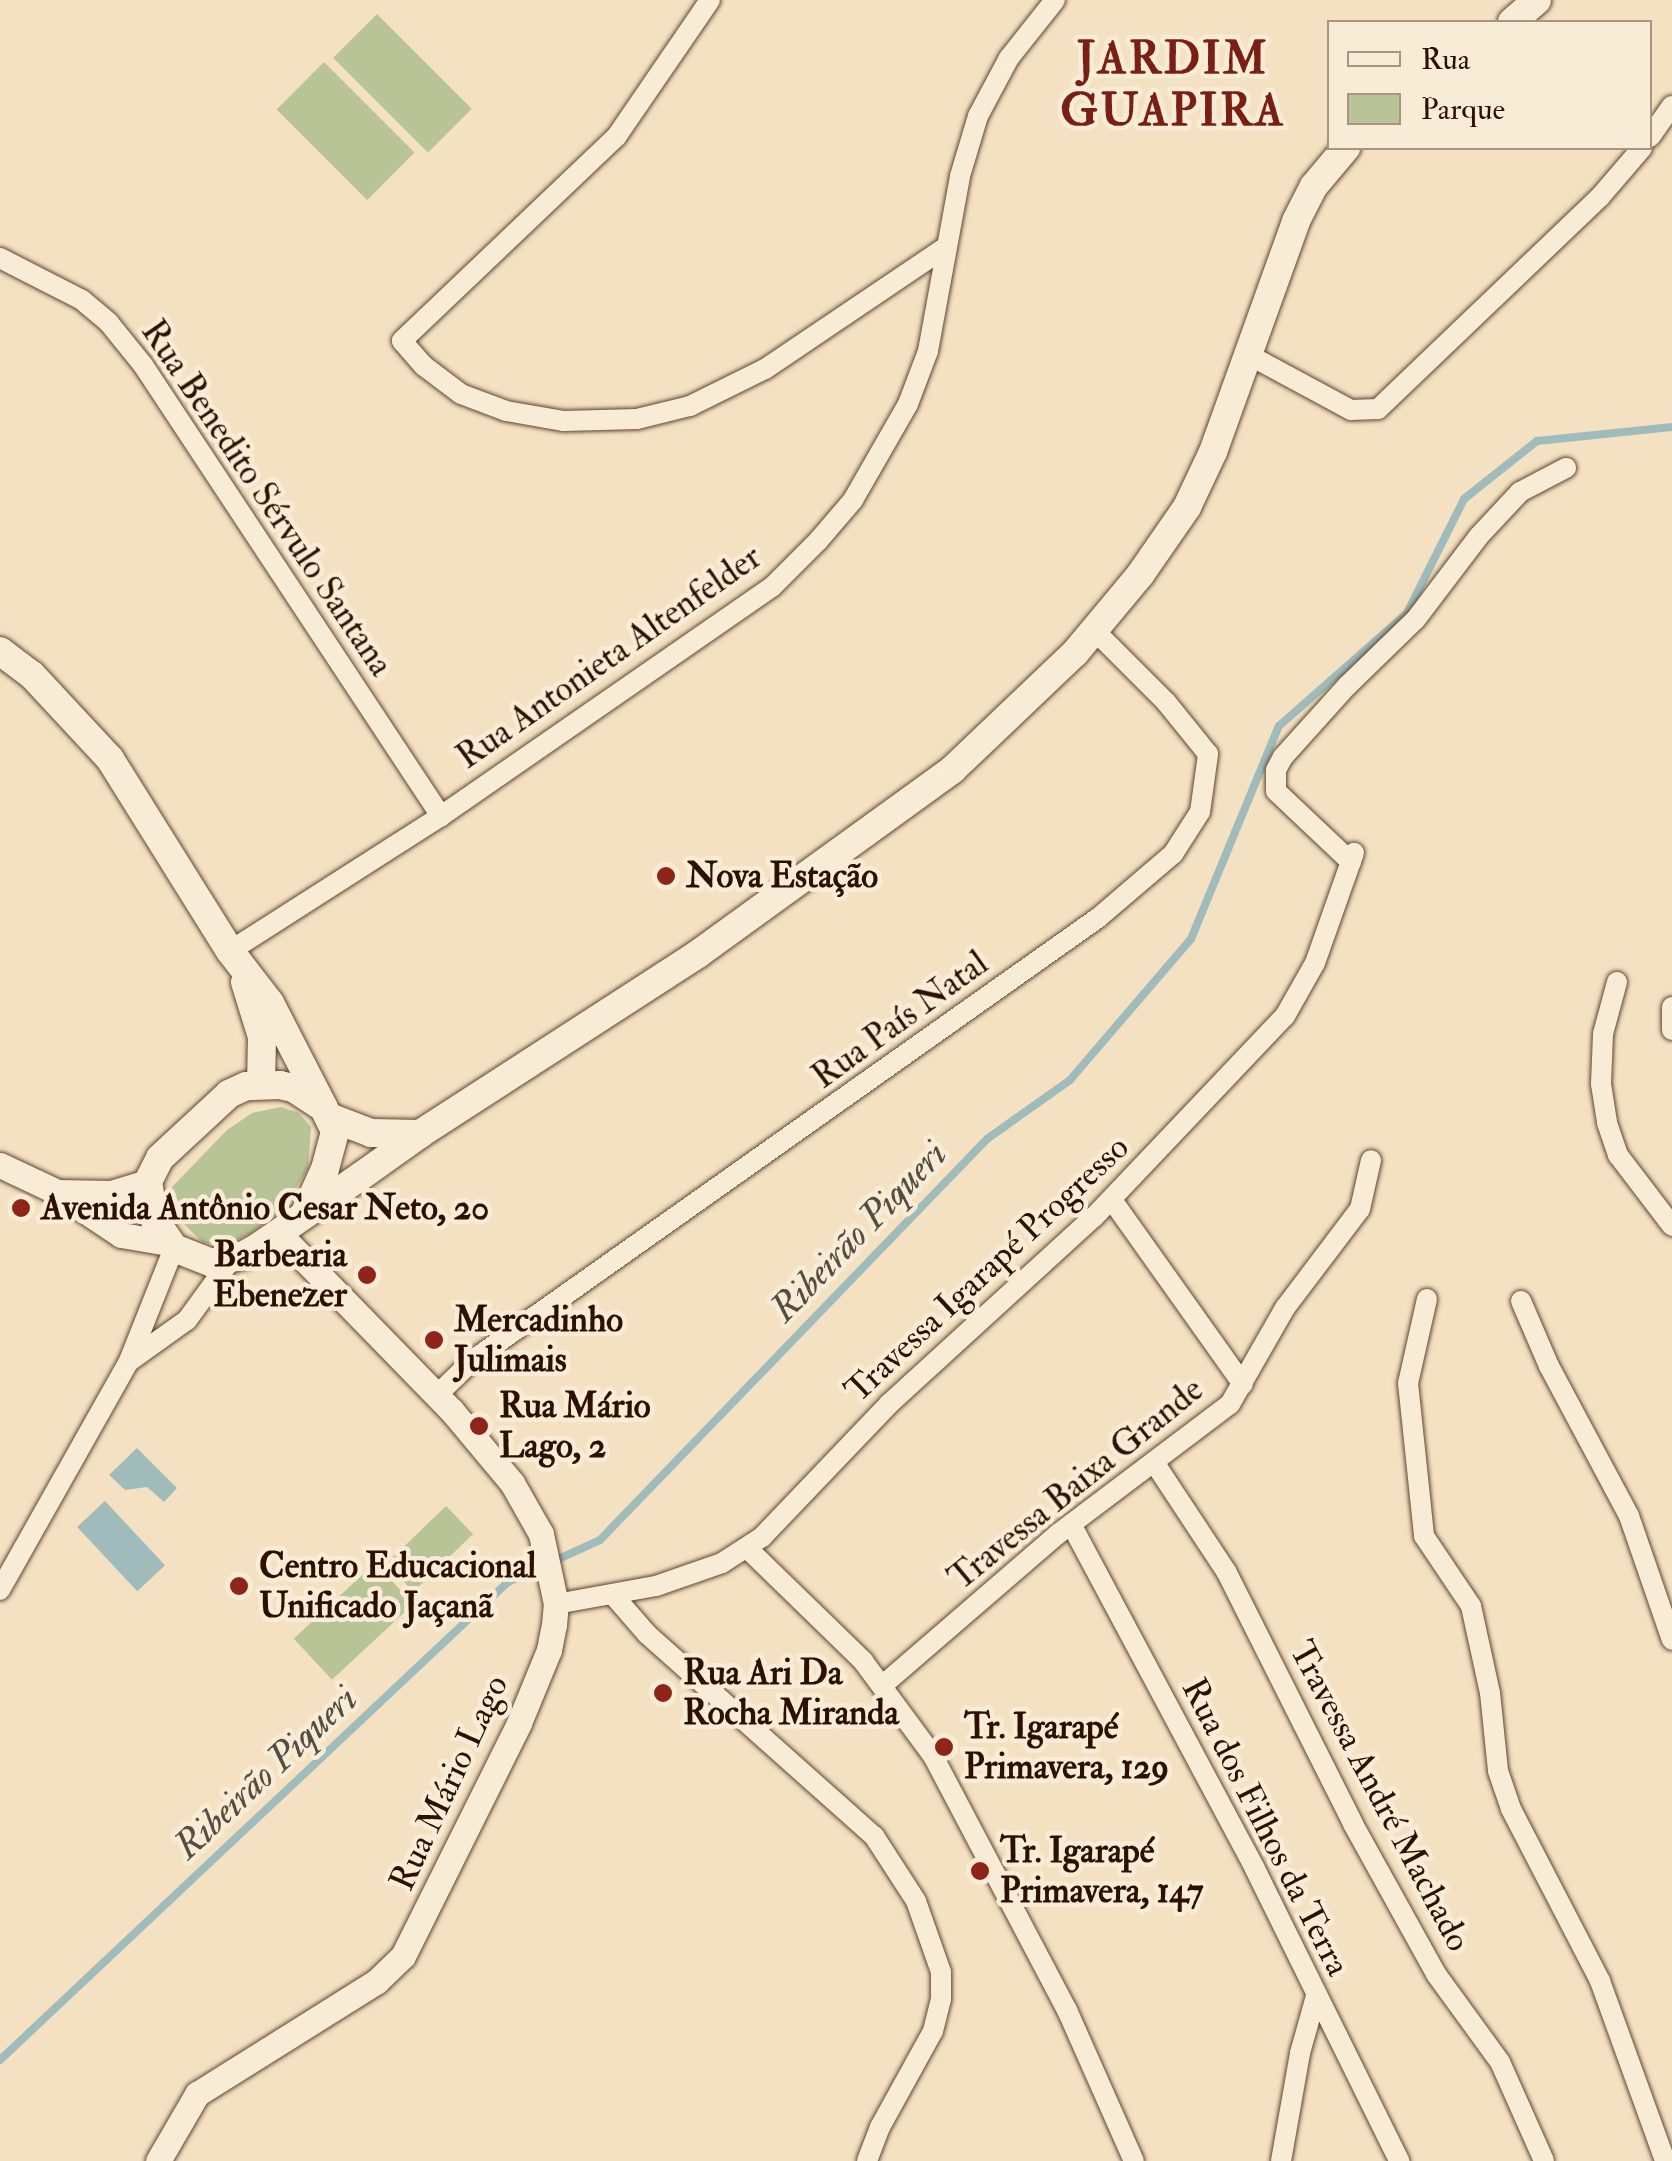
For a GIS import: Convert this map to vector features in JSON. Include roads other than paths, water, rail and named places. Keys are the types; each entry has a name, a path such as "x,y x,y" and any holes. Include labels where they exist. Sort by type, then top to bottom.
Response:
{"main road":[{"path":"1514,20 1537,0"},
{"path":"420,1134 371,1132 328,1113 293,1088 260,1083 228,1094 160,1158 148,1182 155,1220 172,1246 199,1260 230,1262 698,954 912,803 1005,722 1095,631 1187,508 1213,452 1296,220 1314,186 1344,150"},
{"path":"0,651 43,686 110,759 235,959 270,1003 328,1113 330,1155 304,1215"},
{"path":"235,959 262,1037 260,1083"}],"street":[{"path":"710,0 617,136 402,340 424,366 460,394 506,411 564,421 636,419 690,406 764,370 946,247"},
{"name":"Rua Antonieta Altenfelder","path":"235,959 772,587 854,500 908,404 928,350 946,247 978,116 1009,58 1055,0"},
{"path":"1652,134 1672,106"},
{"path":"1248,354 1350,410 1378,409 1600,197 1640,150"},
{"name":"Rua Benedito Sérvulo Santana","path":"0,258 82,300 121,337 440,816"},
{"name":"Travessa Igarapé Progresso","path":"554,1598 614,1596 656,1586 748,1549 889,1404 1112,1200 1285,1016 1315,963 1352,858 1276,791 1276,770 1346,686 1416,619 1478,536 1520,492 1566,468"},
{"name":"Rua País Natal","path":"437,1396 474,1360 1098,918 1173,854 1200,812 1208,754 1166,702 1095,631"},
{"path":"1618,982 1602,1045 1601,1084 1607,1123 1618,1155 1672,1226"},
{"path":"1672,1007 1672,1030"},
{"name":"Travessa Baixa Grande","path":"884,1684 1072,1524 1230,1404 1285,1308 1360,1209 1371,1160"},
{"path":"0,1165 57,1192 121,1235 172,1246 129,1361 0,1590"},
{"path":"57,1192 111,1193 148,1182"},
{"path":"1112,1200 1243,1384"},
{"name":"Rua Mário Lago","path":"158,2161 197,2094 377,1981 403,1956 549,1650 554,1598 541,1534 512,1483 437,1396 278,1233"},
{"path":"129,1361 187,1320 230,1262"},
{"path":"1427,1299 1408,1382 1424,1536 1471,1606 1490,1694 1498,1771 1511,1809 1600,1980 1666,2161"},
{"path":"1522,1301 1558,1383 1629,1516 1672,1640"},
{"name":"Travessa André Machado","path":"1154,1462 1226,1571 1353,1824 1436,1974 1500,2062 1544,2161"},
{"name":"Rua dos Filhos da Terra","path":"1072,1524 1254,1870 1399,2161"},
{"path":"748,1549 810,1605 884,1684 934,1756 1040,1956 1134,2161"},
{"path":"614,1596 647,1634 874,1836 916,1901 940,1972 941,1999 934,2031 880,2127 867,2161"},
{"path":"1281,2161 1300,2053 1316,1996"}],"water":[{"path":"137,1448 177,1488 164,1502 147,1487 125,1490 109,1475"},
{"path":"105,1501 165,1565 137,1591 77,1527"}],"waterway":[{"name":"Ribeirão Piqueri","path":"0,2060 508,1582 600,1540 987,1139 1070,1080 1191,939 1279,726 1407,613 1464,499 1537,441 1672,427"}],"place":[{"name":"Nova Estação","path":"666,876"},
{"name":"Avenida Antônio Cesar Neto, 20","path":"21,1208"},
{"name":"Barbearia Ebenezer","path":"367,1275"},
{"name":"Mercadinho Julimais","path":"434,1340"},
{"name":"Rua Mário Lago, 2","path":"479,1426"},
{"name":"Centro Educacional Unificado Jaçanã","path":"239,1586"},
{"name":"Rua Ari Da Rocha Miranda","path":"663,1693"},
{"name":"Tr. Igarapé Primavera, 129","path":"944,1747"},
{"name":"Tr. Igarapé Primavera, 147","path":"980,1871"}],"district":[{"name":"JARDIM GUAPIRA","path":"1173,86"}]}
